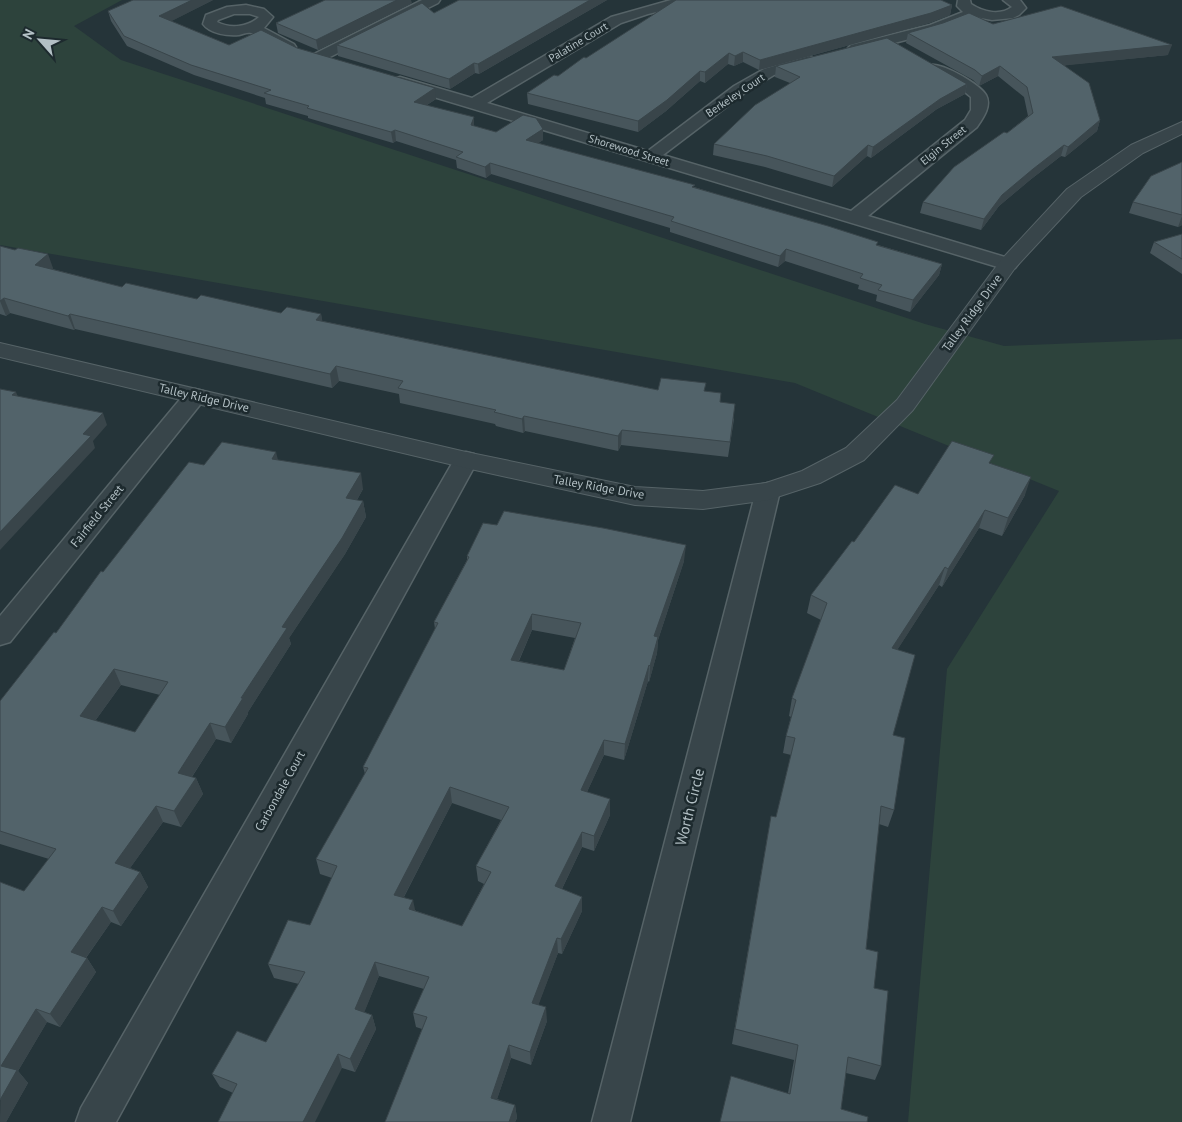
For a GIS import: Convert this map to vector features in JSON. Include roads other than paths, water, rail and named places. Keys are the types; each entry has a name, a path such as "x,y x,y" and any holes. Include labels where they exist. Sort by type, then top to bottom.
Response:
{"street":[{"path":"319,57 433,0"},
{"name":"Palatine Court","path":"474,104 616,20 642,10 689,0"},
{"path":"964,0 964,6 975,12 994,16 1011,14 1019,8 1018,5 1010,0"},
{"path":"840,52 934,28 975,12"},
{"path":"253,28 291,47 346,65"},
{"name":"Elgin Street","path":"855,217 971,123 979,110 979,96 966,85 887,40"},
{"name":"Berkeley Court","path":"650,157 740,89 755,80 769,72 821,57"},
{"name":"Shorewood Street","path":"383,76 1008,264"},
{"name":"Talley Ridge Drive","path":"0,350 466,460 635,496 703,500 768,491 811,477 855,454 905,405 1008,264 1074,193 1137,149 1182,127"},
{"name":"Fairfield Street","path":"0,635 195,396"},
{"name":"Carbondale Court","path":"95,1122 466,460"},
{"name":"Worth Circle","path":"612,1122 768,491"}]}
